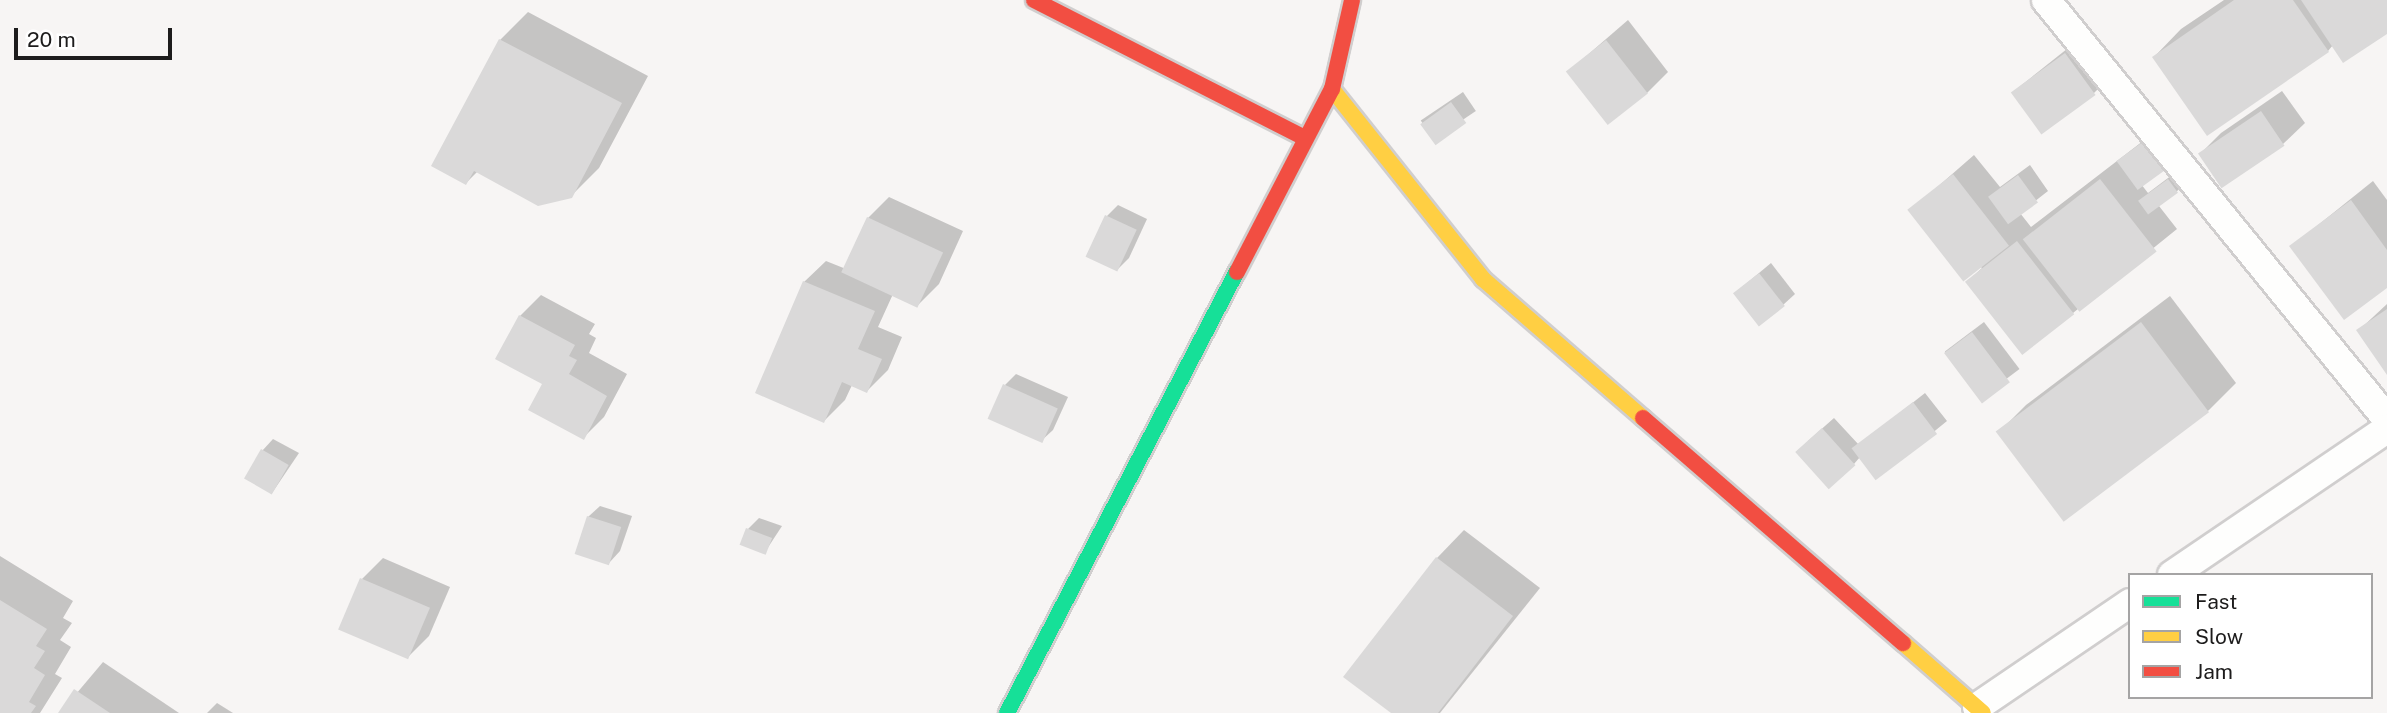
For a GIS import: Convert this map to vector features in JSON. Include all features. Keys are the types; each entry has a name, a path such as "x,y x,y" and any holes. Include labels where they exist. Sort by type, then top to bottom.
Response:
{"street":[{"path":"1034,0 1305,138"},
{"path":"1007,713 1332,89 1352,0"},
{"path":"1332,89 1483,279 1980,710"}],"lane":[{"path":"2046,0 2387,419"},
{"path":"2175,573 2387,429"},
{"path":"1980,710 2128,604"}],"building":[{"path":"2234,0 2293,0 2329,52 2207,136 2152,57"},
{"path":"2301,0 2387,0 2387,34 2343,63"},
{"path":"499,39 622,103 572,198 538,206 474,171 466,185 431,166"},
{"path":"1606,40 1648,94 1608,125 1566,71"},
{"path":"2065,53 2096,95 2041,134 2011,92"},
{"path":"1451,102 1466,123 1436,145 1420,124"},
{"path":"2261,111 2284,146 2221,188 2198,153"},
{"path":"2144,141 2165,170 2138,190 2116,161"},
{"path":"1953,174 2009,246 1963,281 1907,210"},
{"path":"2018,175 2038,203 2008,224 1988,197"},
{"path":"2100,179 2157,251 2079,312 2023,239"},
{"path":"2168,179 2178,193 2148,215 2138,201"},
{"path":"2351,200 2387,250 2387,288 2344,320 2289,246"},
{"path":"1105,215 1137,230 1117,271 1086,257"},
{"path":"867,217 943,252 917,308 841,272"},
{"path":"2017,241 2074,314 2022,355 1965,282"},
{"path":"1759,273 1785,306 1759,326 1733,293"},
{"path":"803,281 875,311 858,349 882,359 867,393 842,382 824,423 755,393"},
{"path":"2387,309 2387,375 2356,330"},
{"path":"519,315 575,345 569,356 577,360 569,374 607,396 584,440 528,410 542,384 495,359"},
{"path":"2141,322 2209,412 2064,522 1996,432"},
{"path":"1972,332 2010,382 1982,403 1944,353"},
{"path":"1003,384 1058,408 1042,443 988,419"},
{"path":"1913,402 1937,434 1876,480 1852,448"},
{"path":"1822,428 1855,465 1829,489 1795,452"},
{"path":"261,449 289,465 272,494 244,478"},
{"path":"587,516 621,527 609,565 575,554"},
{"path":"746,528 772,538 766,555 740,545"},
{"path":"1436,557 1513,616 1438,713 1391,713 1343,677"},
{"path":"360,578 430,608 408,659 338,630"},
{"path":"0,600 47,629 36,646 45,651 34,668 45,675 29,702 36,706 31,713 0,713"},
{"path":"74,689 110,713 58,713"}],"traffic: fast":[{"path":"1007,713 1237,272"}],"traffic: slow":[{"path":"1332,89 1483,279 1643,418"},
{"path":"1903,643 1983,713"}],"traffic: jam":[{"path":"1034,0 1305,138"},
{"path":"1237,272 1332,89 1352,0"},
{"path":"1643,418 1903,643"}]}
